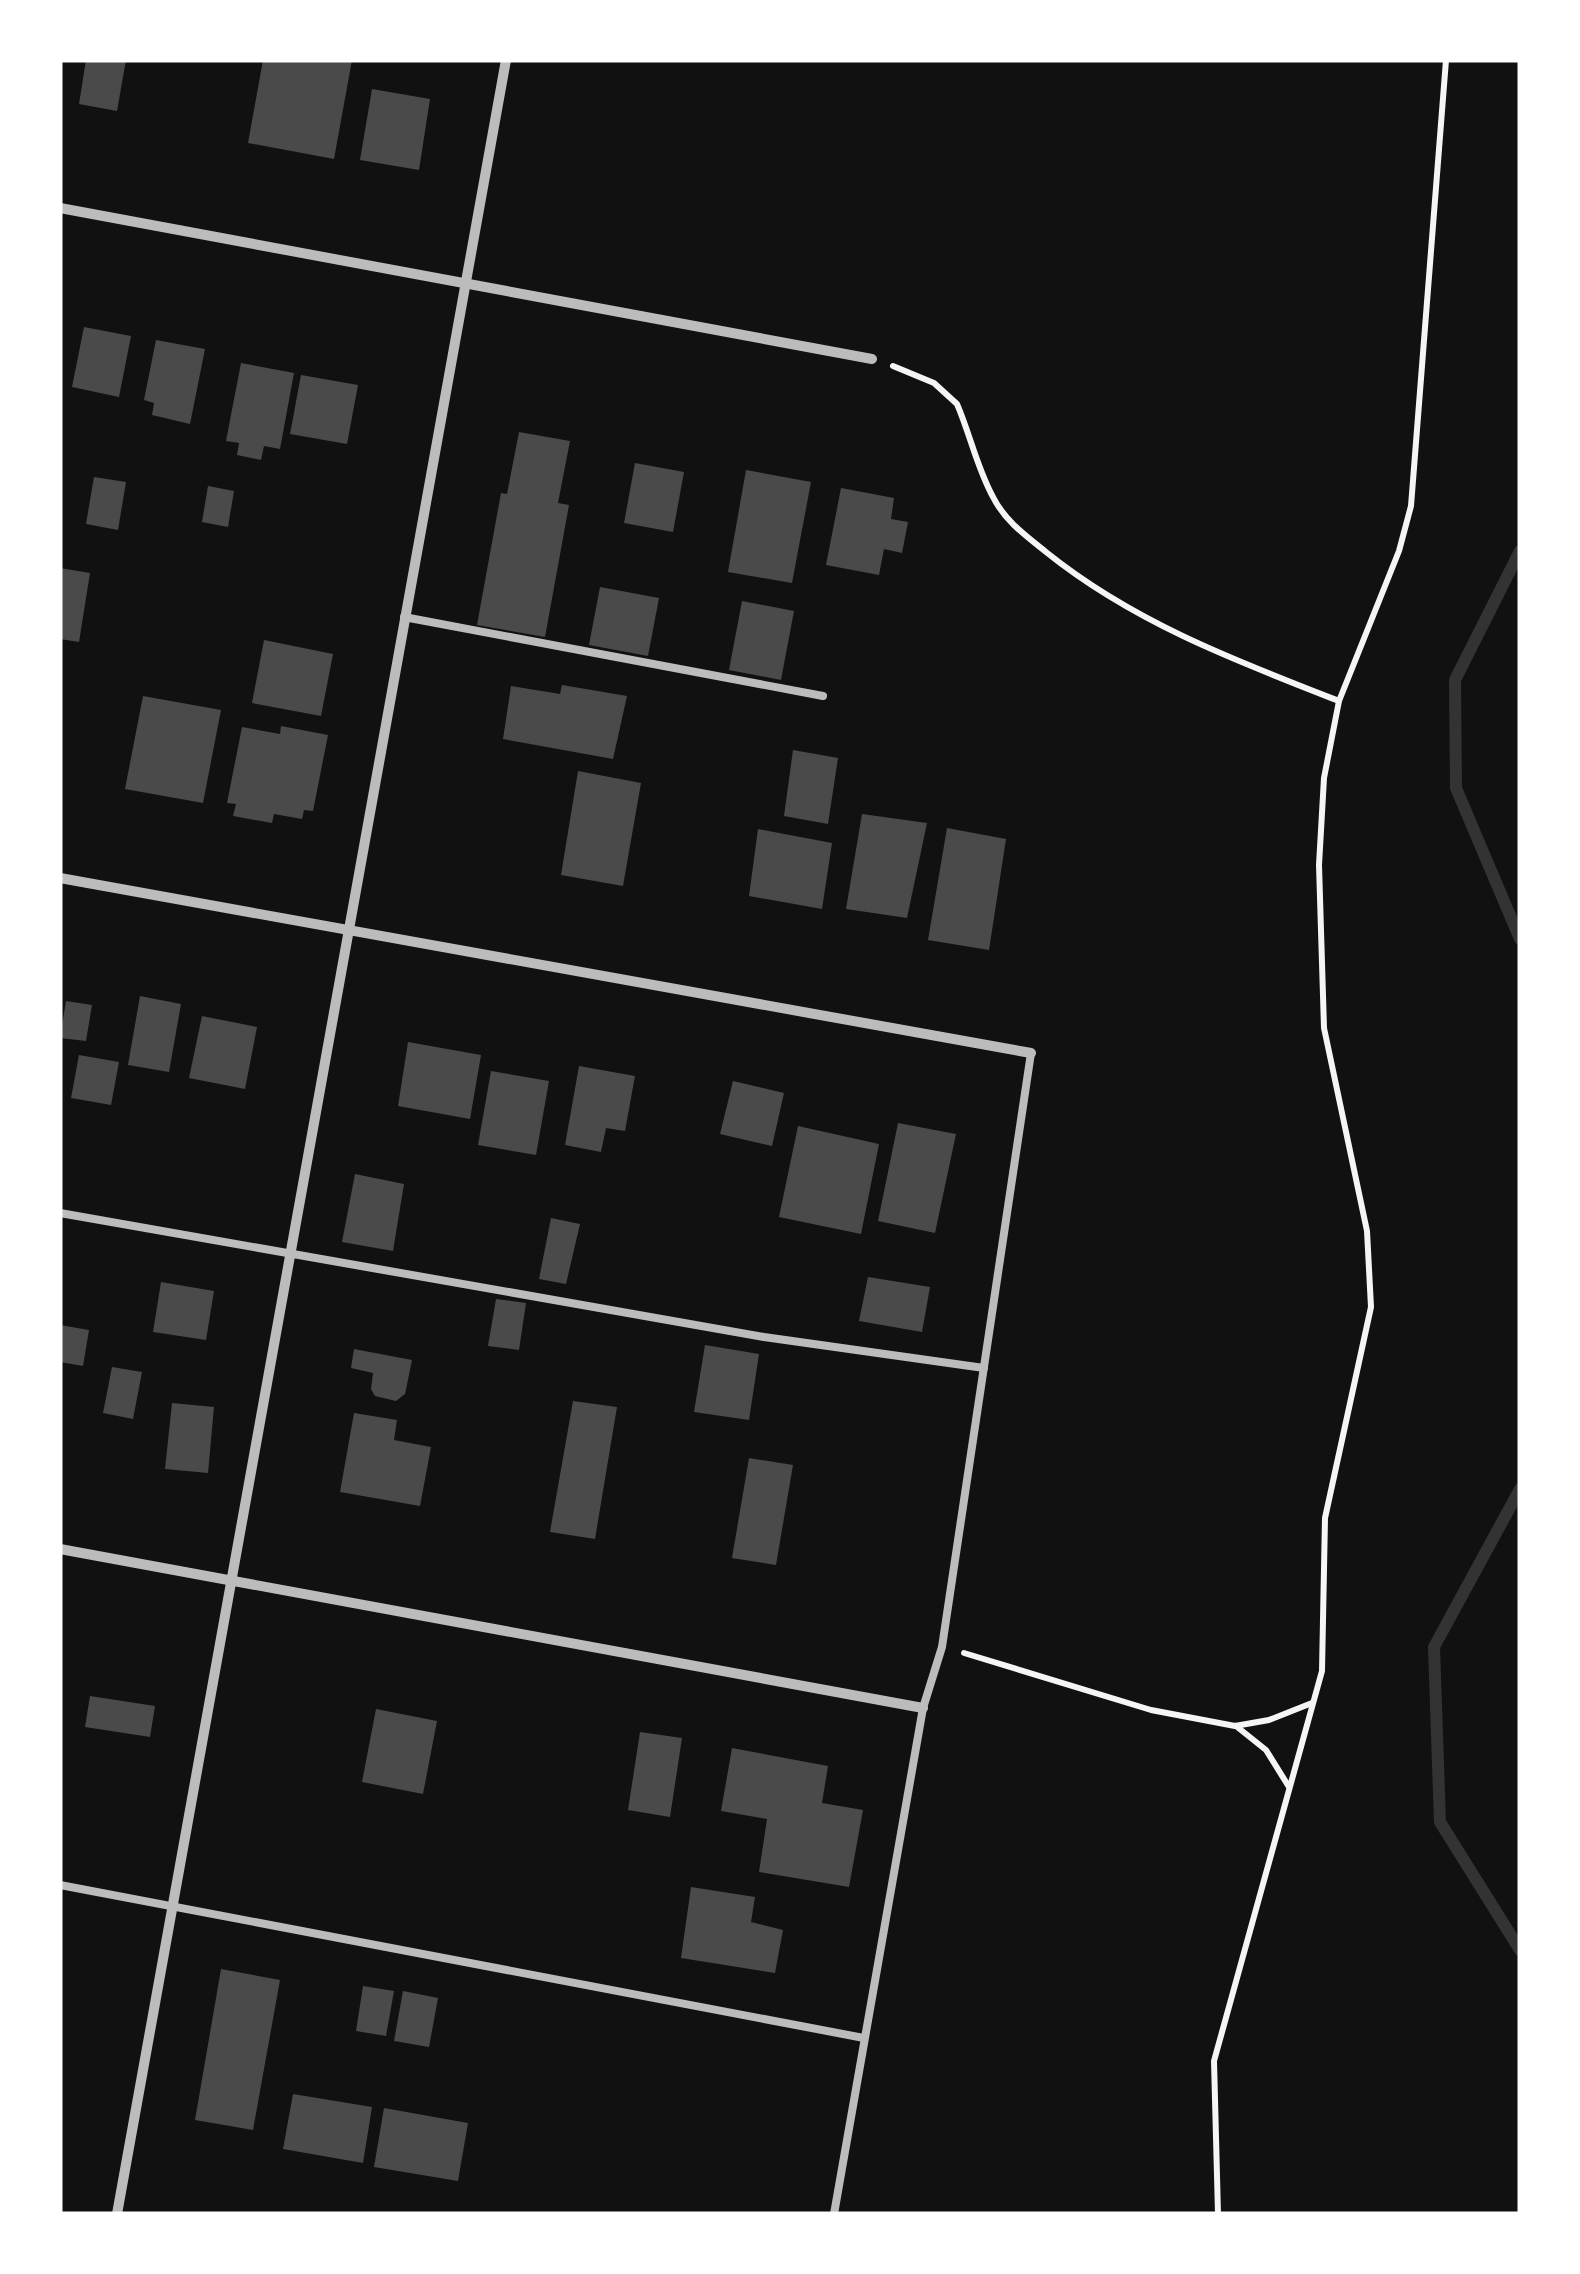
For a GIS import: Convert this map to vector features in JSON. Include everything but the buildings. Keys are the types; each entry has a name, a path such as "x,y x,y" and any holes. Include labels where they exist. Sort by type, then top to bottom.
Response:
{"street":[{"path":"117,2214 506,60"},
{"path":"60,208 872,359"},
{"path":"60,878 1032,1054"},
{"path":"60,1549 924,1708"}],"lane":[{"path":"404,617 823,696"},
{"path":"834,2214 924,1708 942,1647 1032,1054"},
{"path":"60,1213 764,1338 984,1368"},
{"path":"60,1885 864,2038"}],"path":[{"path":"1218,2214 1214,2061 1314,1702 1325,1641 1324,1518 1368,1335 1372,1283 1367,1231 1327,1054 1322,995 1322,803 1339,701 1399,551 1411,506 1446,60"},
{"path":"872,359 947,392 957,404 993,498 1017,529 1072,574 1131,611 1195,643 1339,701"},
{"path":"942,1647 1151,1710 1235,1726 1269,1720 1314,1702"},
{"path":"1235,1726 1258,1741 1290,1788"}],"waterway":[{"path":"1520,551 1455,680 1456,788 1520,939"},
{"path":"1520,1489 1434,1647 1440,1822 1520,1950"}]}
